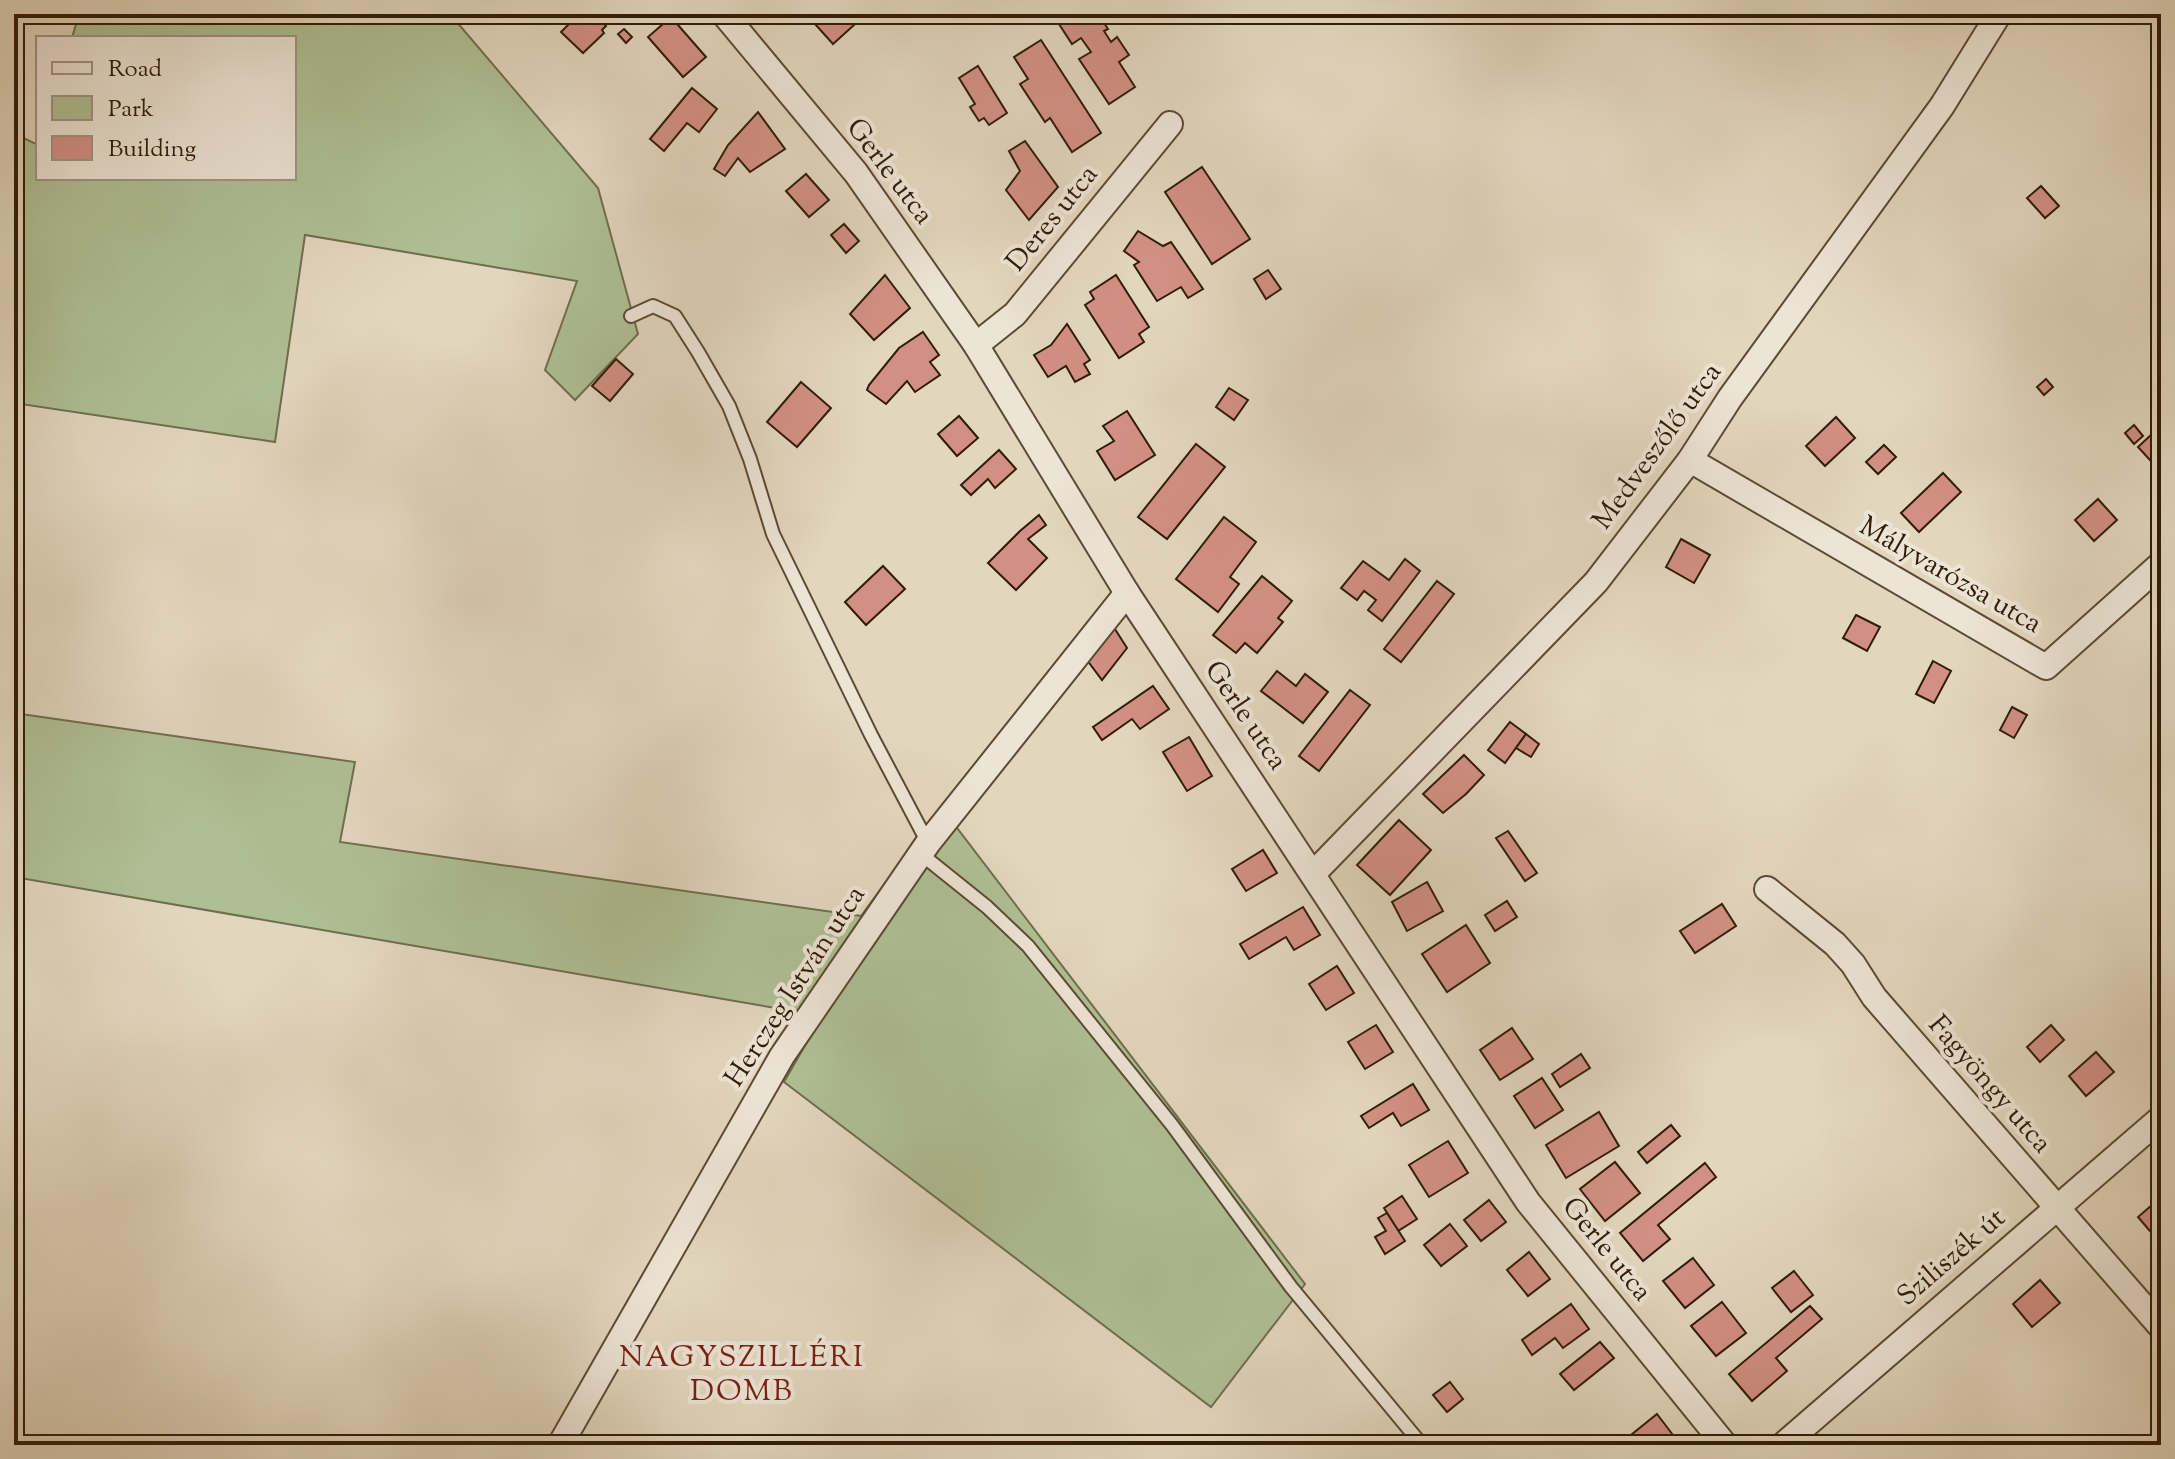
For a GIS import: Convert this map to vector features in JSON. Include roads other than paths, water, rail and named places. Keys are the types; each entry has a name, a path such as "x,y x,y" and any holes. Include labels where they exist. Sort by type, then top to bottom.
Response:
{"street":[{"name":"Gerle utca","path":"724,14 856,173 976,345 1127,593 1528,1202 1725,1445"},
{"name":"Medveszőlő utca","path":"1313,874 1596,582 1690,460 1730,398 1942,106 1999,14"},
{"name":"Deres utca","path":"976,345 1015,314 1170,124"},
{"name":"Mályvarózsa utca","path":"1690,460 2046,667 2161,564"},
{"name":"Herczeg István utca","path":"560,1445 782,1056 924,848 1127,593"},
{"name":"Fagyöngy utca","path":"1767,889 1835,944 1853,964 1874,997 2161,1327"},
{"name":"Sziliszék út","path":"1783,1445 2161,1118"}],"lane":[{"path":"631,316 653,306 675,316 729,406 750,459 773,534 924,848 1028,946 1172,1125 1291,1287 1422,1445"}],"district":[{"name":"NAGYSZILLÉRI DOMB","path":"742,1375"}]}
